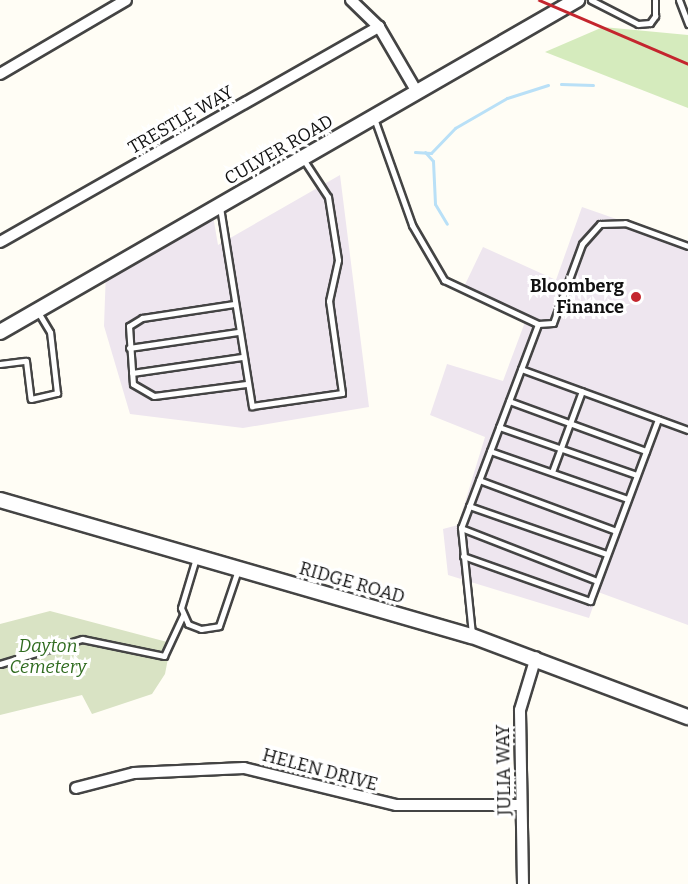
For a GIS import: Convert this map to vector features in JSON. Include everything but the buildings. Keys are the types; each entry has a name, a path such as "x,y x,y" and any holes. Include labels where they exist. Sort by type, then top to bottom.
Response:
{"street":[{"path":"0,74 126,0"},
{"path":"351,0 379,27 417,92"},
{"name":"CULVER ROAD","path":"0,332 577,0"},
{"name":"TRESTLE WAY","path":"0,242 379,27"},
{"name":"RIDGE ROAD","path":"0,500 472,636 536,657 688,717"},
{"name":"JULIA WAY","path":"523,884 520,710 536,657"},
{"name":"HELEN DRIVE","path":"76,788 134,773 244,768 396,805 521,805"}],"lane":[{"path":"591,0 638,24 650,23 655,0"},
{"path":"679,0 687,20"},
{"path":"373,117 412,225 444,280 538,324 553,323 582,244 600,224 625,223 688,246"},
{"path":"220,205 246,384 252,406 342,393 329,301 338,260 328,196 302,158"},
{"path":"234,304 142,318 129,326 132,373 143,394 154,396 246,384"},
{"path":"0,364 26,361 31,399 57,393 50,332 37,310"},
{"path":"472,636 461,528 538,324"},
{"path":"129,348 238,332"},
{"path":"132,373 242,357"},
{"path":"521,369 688,430"},
{"path":"552,472 582,391"},
{"path":"509,401 646,451"},
{"path":"464,556 590,601 658,419"},
{"path":"499,427 636,476"},
{"path":"490,451 628,499"},
{"path":"479,480 616,531"},
{"path":"469,506 607,554"},
{"path":"461,528 597,580"},
{"path":"0,664 82,639 165,656 183,615 197,557"},
{"path":"183,615 201,629 219,626 238,568"}],"shaded area":[{"path":"340,175 369,407 243,428 130,414 104,326 106,270 212,210 218,245"},
{"path":"582,207 688,244 688,625 598,592 589,618 448,575 443,529 458,525 485,437 430,415 447,364 503,381 525,322 462,291 483,247 556,280"}],"green space":[{"path":"603,27 688,35 688,108 545,52"},
{"name":"Dayton Cemetery","path":"50,611 171,643 165,674 152,694 92,714 82,695 0,715 0,624"}],"waterway":[{"path":"561,84 593,85"},
{"path":"415,152 431,153 455,128 507,98 548,85"},
{"path":"425,152 433,161 435,204 447,224"}],"railway":[{"path":"539,0 688,64"}],"place":[{"name":"Bloomberg Finance","path":"636,297"}]}
